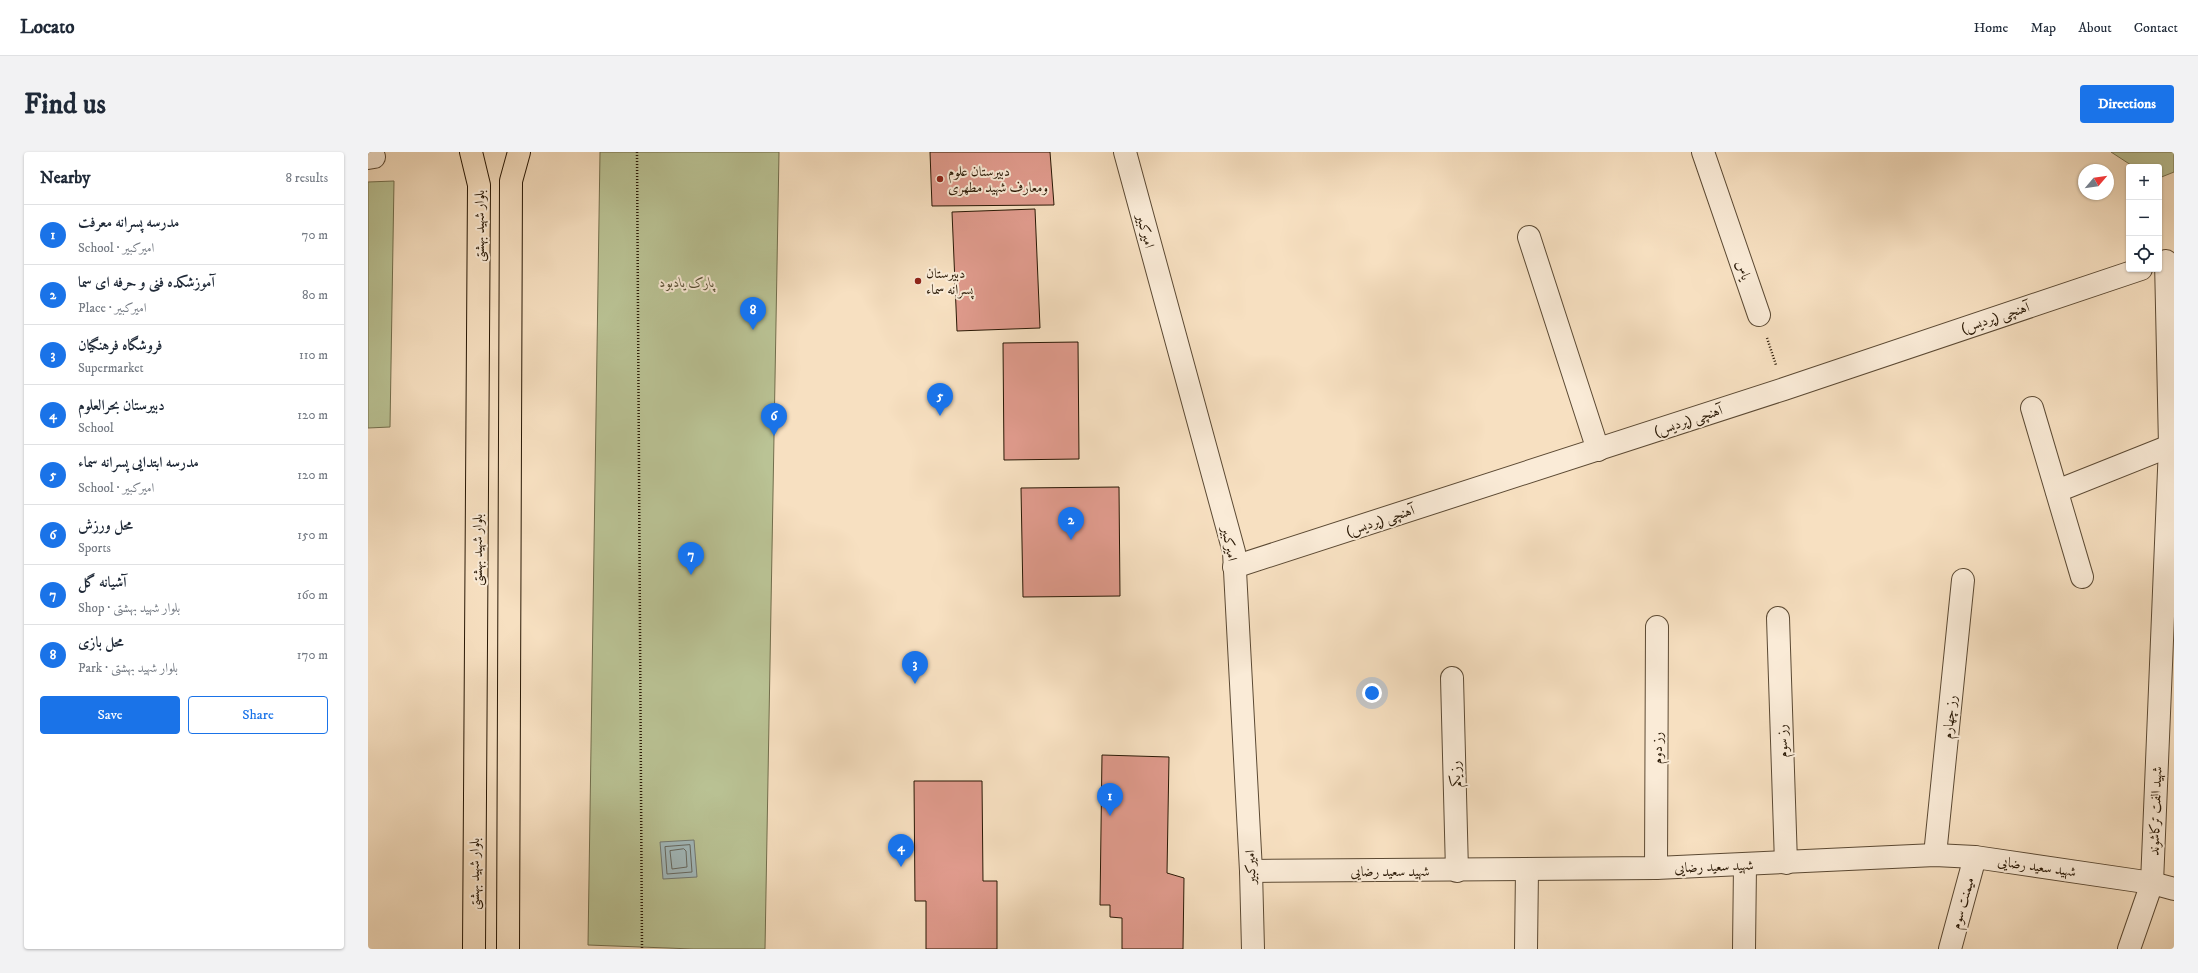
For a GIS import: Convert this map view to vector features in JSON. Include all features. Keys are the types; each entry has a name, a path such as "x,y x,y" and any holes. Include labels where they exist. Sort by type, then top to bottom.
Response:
{"main road":[{"name":"بلوار شهید بهشتی","path":"471,152 479,185 474,949"},
{"path":"508,949 511,181 519,152"}],"street":[{"name":"امیرکبیر","path":"1125,152 1234,552 1251,871 1253,949"},
{"name":"یاس","path":"1703,152 1759,314"},
{"path":"1529,237 1598,450"},
{"name":"شهید الفت ترکاشوند","path":"2129,949 2152,883 2170,508 2166,261"},
{"name":"آهنچی (پردیس)","path":"1234,567 1784,389 2132,272"},
{"path":"2032,408 2082,577"},
{"path":"2057,491 2170,446"},
{"name":"رز چهارم","path":"1935,855 1963,580"},
{"name":"رز سوم","path":"1778,618 1786,863"},
{"name":"رز دوم","path":"1656,868 1657,627"},
{"name":"رز یکم","path":"1452,678 1457,871"},
{"name":"شهید سعید رضایی","path":"1251,871 1457,871 1656,868 1935,855 1975,857 2152,883 2174,889"},
{"name":"میمنت سوم","path":"1950,949 1975,857"},
{"path":"1744,949 1745,865"},
{"path":"1526,949 1527,870"}],"path":[{"path":"637,152 642,949"},
{"path":"1759,314 1784,389"}],"green space":[{"name":"پارک یادبود","path":"600,152 779,152 765,949 693,949 588,945"},
{"path":"2111,152 2174,152 2174,172 2162,177 2162,164 2129,164"},
{"path":"394,181 390,427 368,428 368,182"}],"water":[{"path":"694,840 697,877 663,879 660,842"}],"building":[{"path":"930,152 1050,152 1054,205 932,206"},
{"path":"1035,209 1040,328 957,331 952,212"},
{"path":"1078,342 1079,459 1004,460 1003,343"},
{"path":"1119,487 1120,596 1023,597 1021,488"},
{"path":"1102,755 1169,757 1167,873 1184,878 1183,949 1122,949 1122,918 1110,917 1110,905 1100,905"},
{"path":"914,781 982,781 983,881 997,881 997,949 926,949 926,901 915,901"}],"place":[{"name":"دبیرستان علوم ومعارف شهید مطهری","path":"940,179"},
{"name":"دبیرستان پسرانه سماء","path":"918,281"},
{"name":"محل بازی","path":"753,330"},
{"name":"مدرسه ابتدایی پسرانه سماء","path":"940,416"},
{"name":"محل ورزش","path":"774,436"},
{"name":"آموزشکده فنی و حرفه ای سما","path":"1071,540"},
{"name":"آشیانه گل","path":"691,575"},
{"name":"فروشگاه فرهنگیان","path":"915,684"},
{"name":"مدرسه پسرانه معرفت","path":"1110,816"},
{"name":"دبیرستان بحرالعلوم","path":"901,867"}]}
